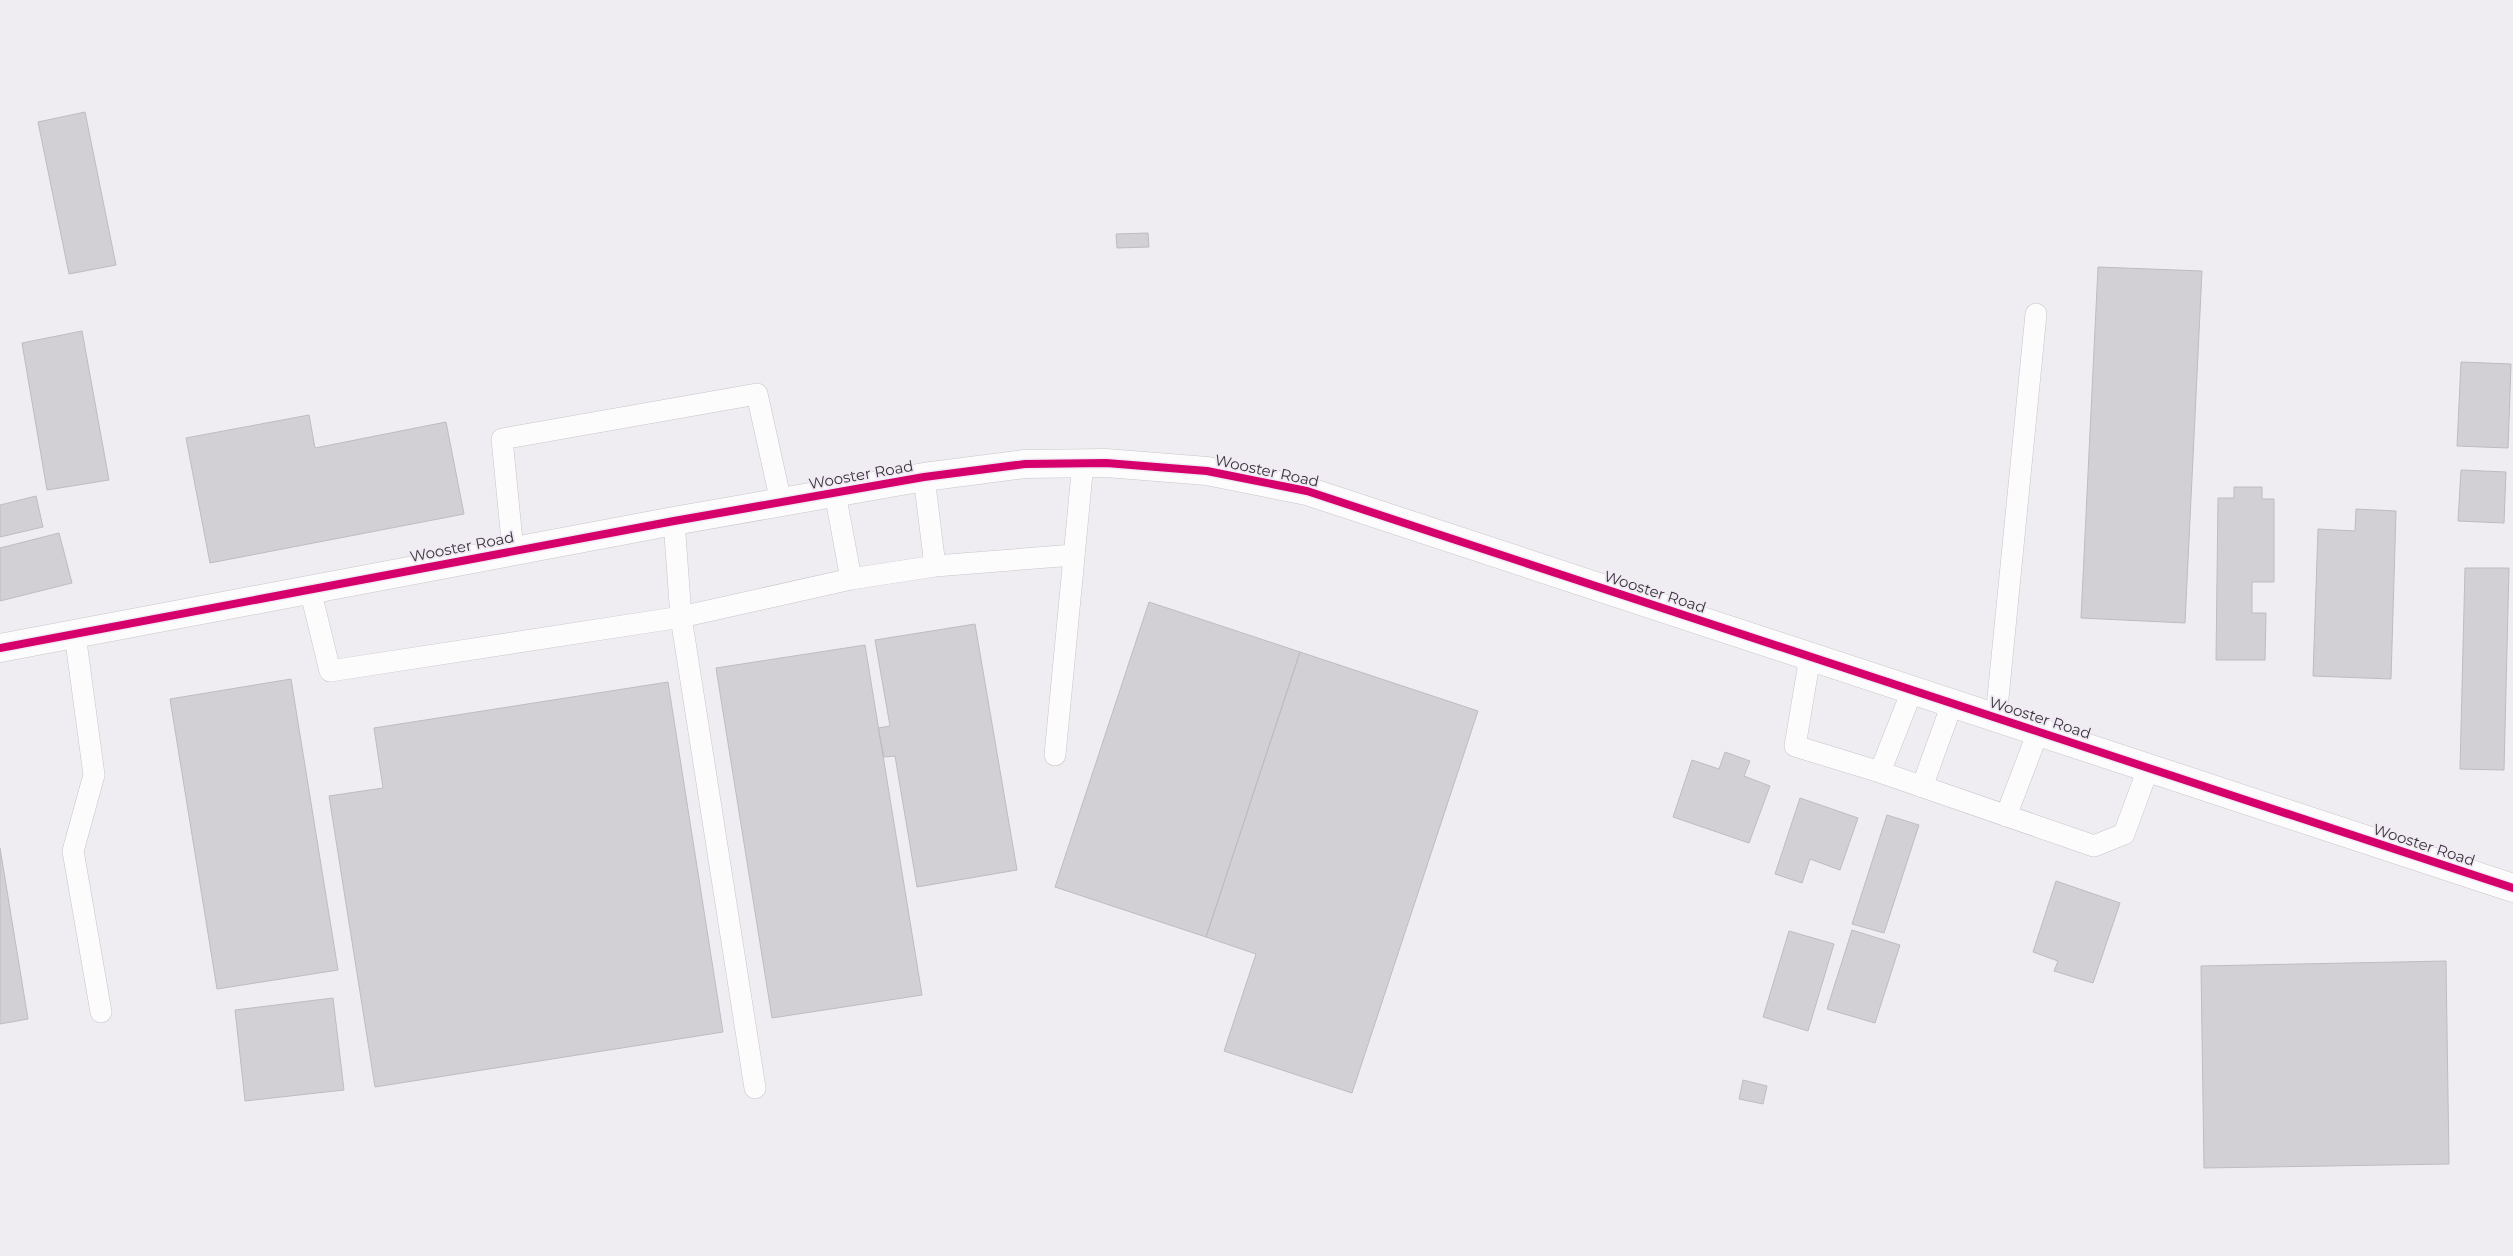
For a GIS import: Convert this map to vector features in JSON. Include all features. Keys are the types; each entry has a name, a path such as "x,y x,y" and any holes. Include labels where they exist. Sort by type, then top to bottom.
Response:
{"street":[{"name":"Wooster Road","path":"0,648 674,521 924,477 1025,464 1106,463 1207,471 1306,492 2513,888"}],"lane":[{"path":"1996,718 2036,314"},
{"path":"513,551 502,438 757,394 781,502"},
{"path":"1055,755 1084,464"},
{"path":"924,477 935,566"},
{"path":"836,493 851,579"},
{"path":"674,521 681,617 755,1088"},
{"path":"310,589 330,671 681,617 851,579 935,566 1074,555"},
{"path":"75,634 94,775 72,851 101,1012"},
{"path":"1810,657 1795,746 1880,772 2094,846 2124,834 2148,769"},
{"path":"1880,772 1912,691"},
{"path":"1922,787 1952,704"},
{"path":"2006,816 2038,732"}],"building":[{"path":"85,112 116,265 69,274 38,122"},
{"path":"1148,233 1149,247 1117,248 1116,234"},
{"path":"2098,267 2202,271 2185,623 2081,618"},
{"path":"82,331 109,480 47,490 22,343"},
{"path":"2461,362 2511,364 2508,448 2457,446"},
{"path":"309,415 315,448 446,422 464,514 210,563 186,438"},
{"path":"2461,470 2506,472 2504,523 2458,521"},
{"path":"2234,487 2262,487 2262,499 2274,499 2274,582 2252,582 2252,613 2266,613 2265,660 2216,660 2218,498 2234,498"},
{"path":"36,496 43,527 0,537 0,505"},
{"path":"2356,509 2396,511 2391,679 2313,676 2318,529 2355,531"},
{"path":"59,533 72,583 0,601 0,548"},
{"path":"2465,568 2509,568 2504,770 2460,769"},
{"path":"1149,602 1300,652 1206,937 1055,887"},
{"path":"975,624 1017,870 917,887 895,756 884,757 878,728 890,726 875,640"},
{"path":"865,645 922,995 772,1018 716,668"},
{"path":"1300,652 1478,711 1352,1093 1224,1051 1256,954 1206,937"},
{"path":"291,679 338,970 217,989 170,699"},
{"path":"668,682 723,1032 375,1087 329,796 383,788 374,728"},
{"path":"1725,752 1750,761 1744,776 1770,786 1749,843 1673,817 1692,760 1719,769"},
{"path":"1800,798 1858,818 1840,870 1810,859 1802,883 1775,874"},
{"path":"1887,815 1919,825 1884,933 1852,924"},
{"path":"0,848 28,1019 0,1024"},
{"path":"2056,881 2120,903 2093,983 2054,971 2058,961 2033,952"},
{"path":"1852,930 1900,945 1875,1023 1827,1009"},
{"path":"1789,931 1834,944 1808,1031 1763,1017"},
{"path":"2446,961 2449,1164 2204,1168 2201,966"},
{"path":"333,998 344,1090 245,1101 235,1010"},
{"path":"1743,1080 1767,1086 1763,1104 1739,1099"}],"cycle path":[{"path":"0,648 674,521 924,477 1025,464 1106,463 1207,471 1307,491 2513,888"}]}
